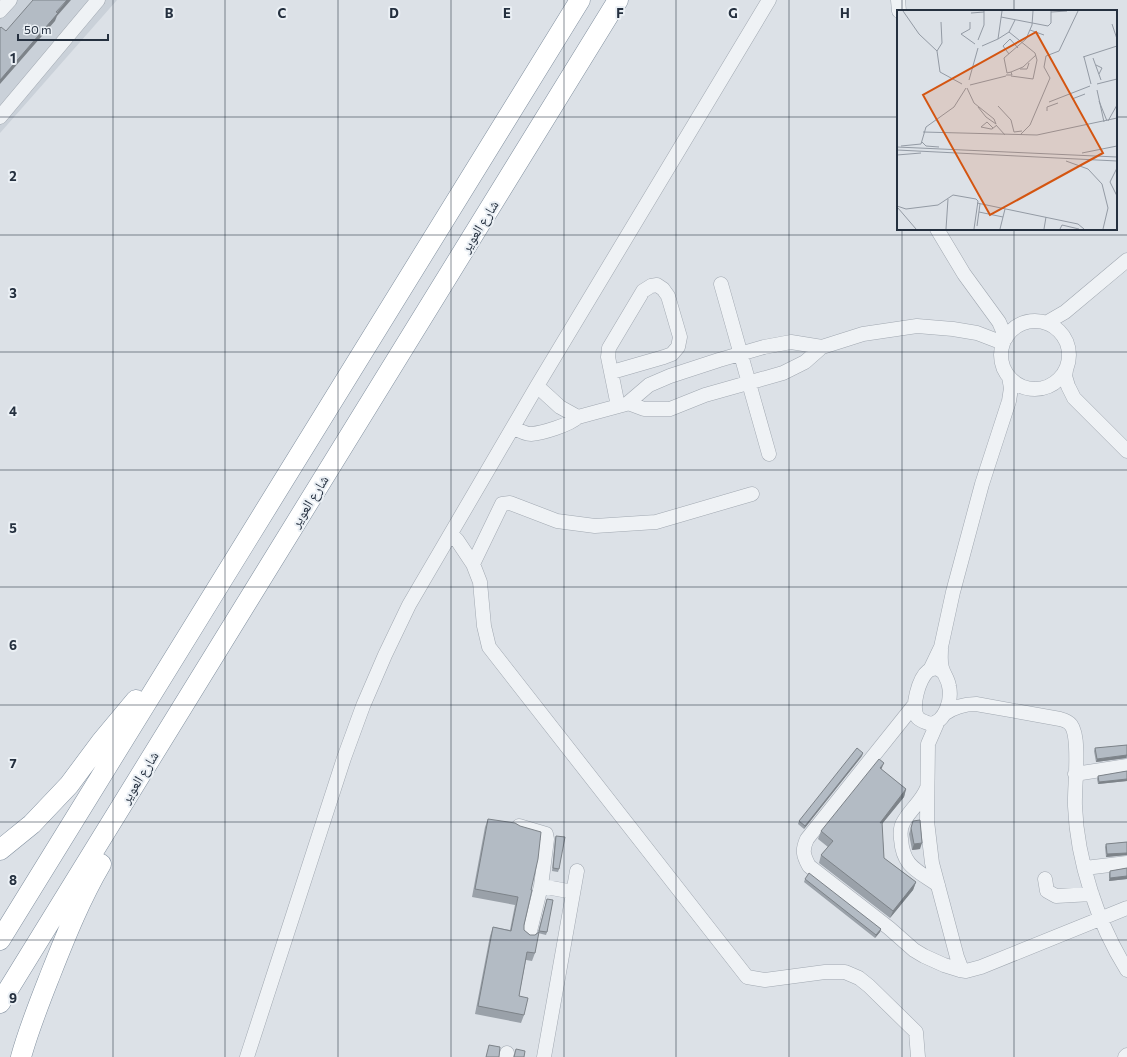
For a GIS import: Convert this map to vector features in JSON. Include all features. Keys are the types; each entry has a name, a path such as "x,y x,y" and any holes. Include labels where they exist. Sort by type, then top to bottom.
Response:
{"highway":[{"path":"0,940 580,0"},
{"name":"شارع العوير","path":"0,1003 618,0"},
{"path":"0,850 32,824 69,785 101,742 175,657"},
{"path":"21,1057 27,1036 56,960 88,886 161,767 175,740 196,683"}],"lane":[{"path":"0,11 10,0"},
{"path":"0,117 98,0"},
{"path":"247,1057 344,758 363,706 385,655 409,606 537,386 769,0"},
{"path":"898,0 899,10"},
{"path":"938,230 960,268 999,322 1005,340"},
{"path":"1046,323 1066,312 1127,260"},
{"path":"721,284 750,382 769,454"},
{"path":"612,372 672,354 678,347 680,338 668,296 663,289 657,285 651,286 642,291 609,348 608,357 612,372 623,405"},
{"path":"1065,338 1065,332 1069,321 1078,307 1091,292"},
{"path":"984,302 1002,319 1016,324 1022,324"},
{"path":"976,704 957,694 937,671 940,647 955,584 982,484 1011,393 1011,382 1003,367 1001,356 1005,340 1016,326 1026,322 1038,320 1058,329 1065,338 1069,349 1066,382 1074,398"},
{"path":"623,405 644,409 670,409 705,395 783,373 805,362 822,347 863,334 918,326 978,333 1005,340"},
{"path":"513,427 530,434 572,423 578,418 623,405 649,385 670,376 764,347 791,342 822,347"},
{"path":"1009,377 1017,384 1028,388 1039,389 1050,386 1059,379 1066,370"},
{"path":"537,386 560,407 578,418"},
{"path":"1050,386 1074,398 1127,451"},
{"path":"997,437 1021,395 1028,388"},
{"path":"473,564 502,504 510,503 557,520 595,526 656,522 752,494"},
{"path":"451,534 457,540 473,564 480,582 484,626 489,647 747,977 765,980 824,972 845,972 859,978 916,1032 918,1057"},
{"path":"937,671 923,677 920,682 916,711 807,839 803,855 809,866 914,950 932,960 966,971 981,967 1127,908"},
{"path":"928,744 949,698 949,686"},
{"path":"916,711 930,724 956,707 976,704 1066,721 1071,725 1076,746 1076,821 1085,868 1092,894 1101,918 1120,960 1127,970"},
{"path":"916,711 925,728 928,744 927,821 932,863 957,957 962,970"},
{"path":"1075,774 1127,766"},
{"path":"927,788 923,796 900,827 901,845 904,857 910,864 938,885"},
{"path":"519,826 546,834 547,839 540,886 529,935"},
{"path":"1085,868 1127,863"},
{"path":"544,1057 577,871"},
{"path":"1045,879 1045,887 1047,891 1056,896 1092,894"},
{"path":"540,886 573,892"}],"shaded area":[{"path":"0,0 117,0 0,133"}],"building":[{"path":"33,0 67,0 56,12 58,13 0,80 0,28 1,27 6,31"},
{"path":"1127,745 1127,755 1097,759 1095,748"},
{"path":"857,748 863,753 805,826 799,821"},
{"path":"879,759 884,763 880,768 906,789 880,823 882,822 884,858 916,882 893,911 821,855 833,841 821,831"},
{"path":"1127,771 1127,779 1099,782 1098,776"},
{"path":"488,819 515,823 541,832 538,859 524,925 524,930 530,935 535,935 539,932 535,953 527,952 519,996 528,998 524,1015 478,1006 493,927 511,931 518,897 475,889"},
{"path":"920,820 922,843 914,844 911,828 913,821"},
{"path":"556,836 565,837 559,869 553,868"},
{"path":"1127,842 1127,853 1107,854 1106,844"},
{"path":"1127,868 1127,876 1110,878 1110,871"},
{"path":"809,873 881,929 876,935 805,879"},
{"path":"547,899 553,900 547,932 539,931"},
{"path":"489,1045 500,1047 499,1057 486,1057"},
{"path":"516,1049 525,1051 524,1057 514,1057"}]}
